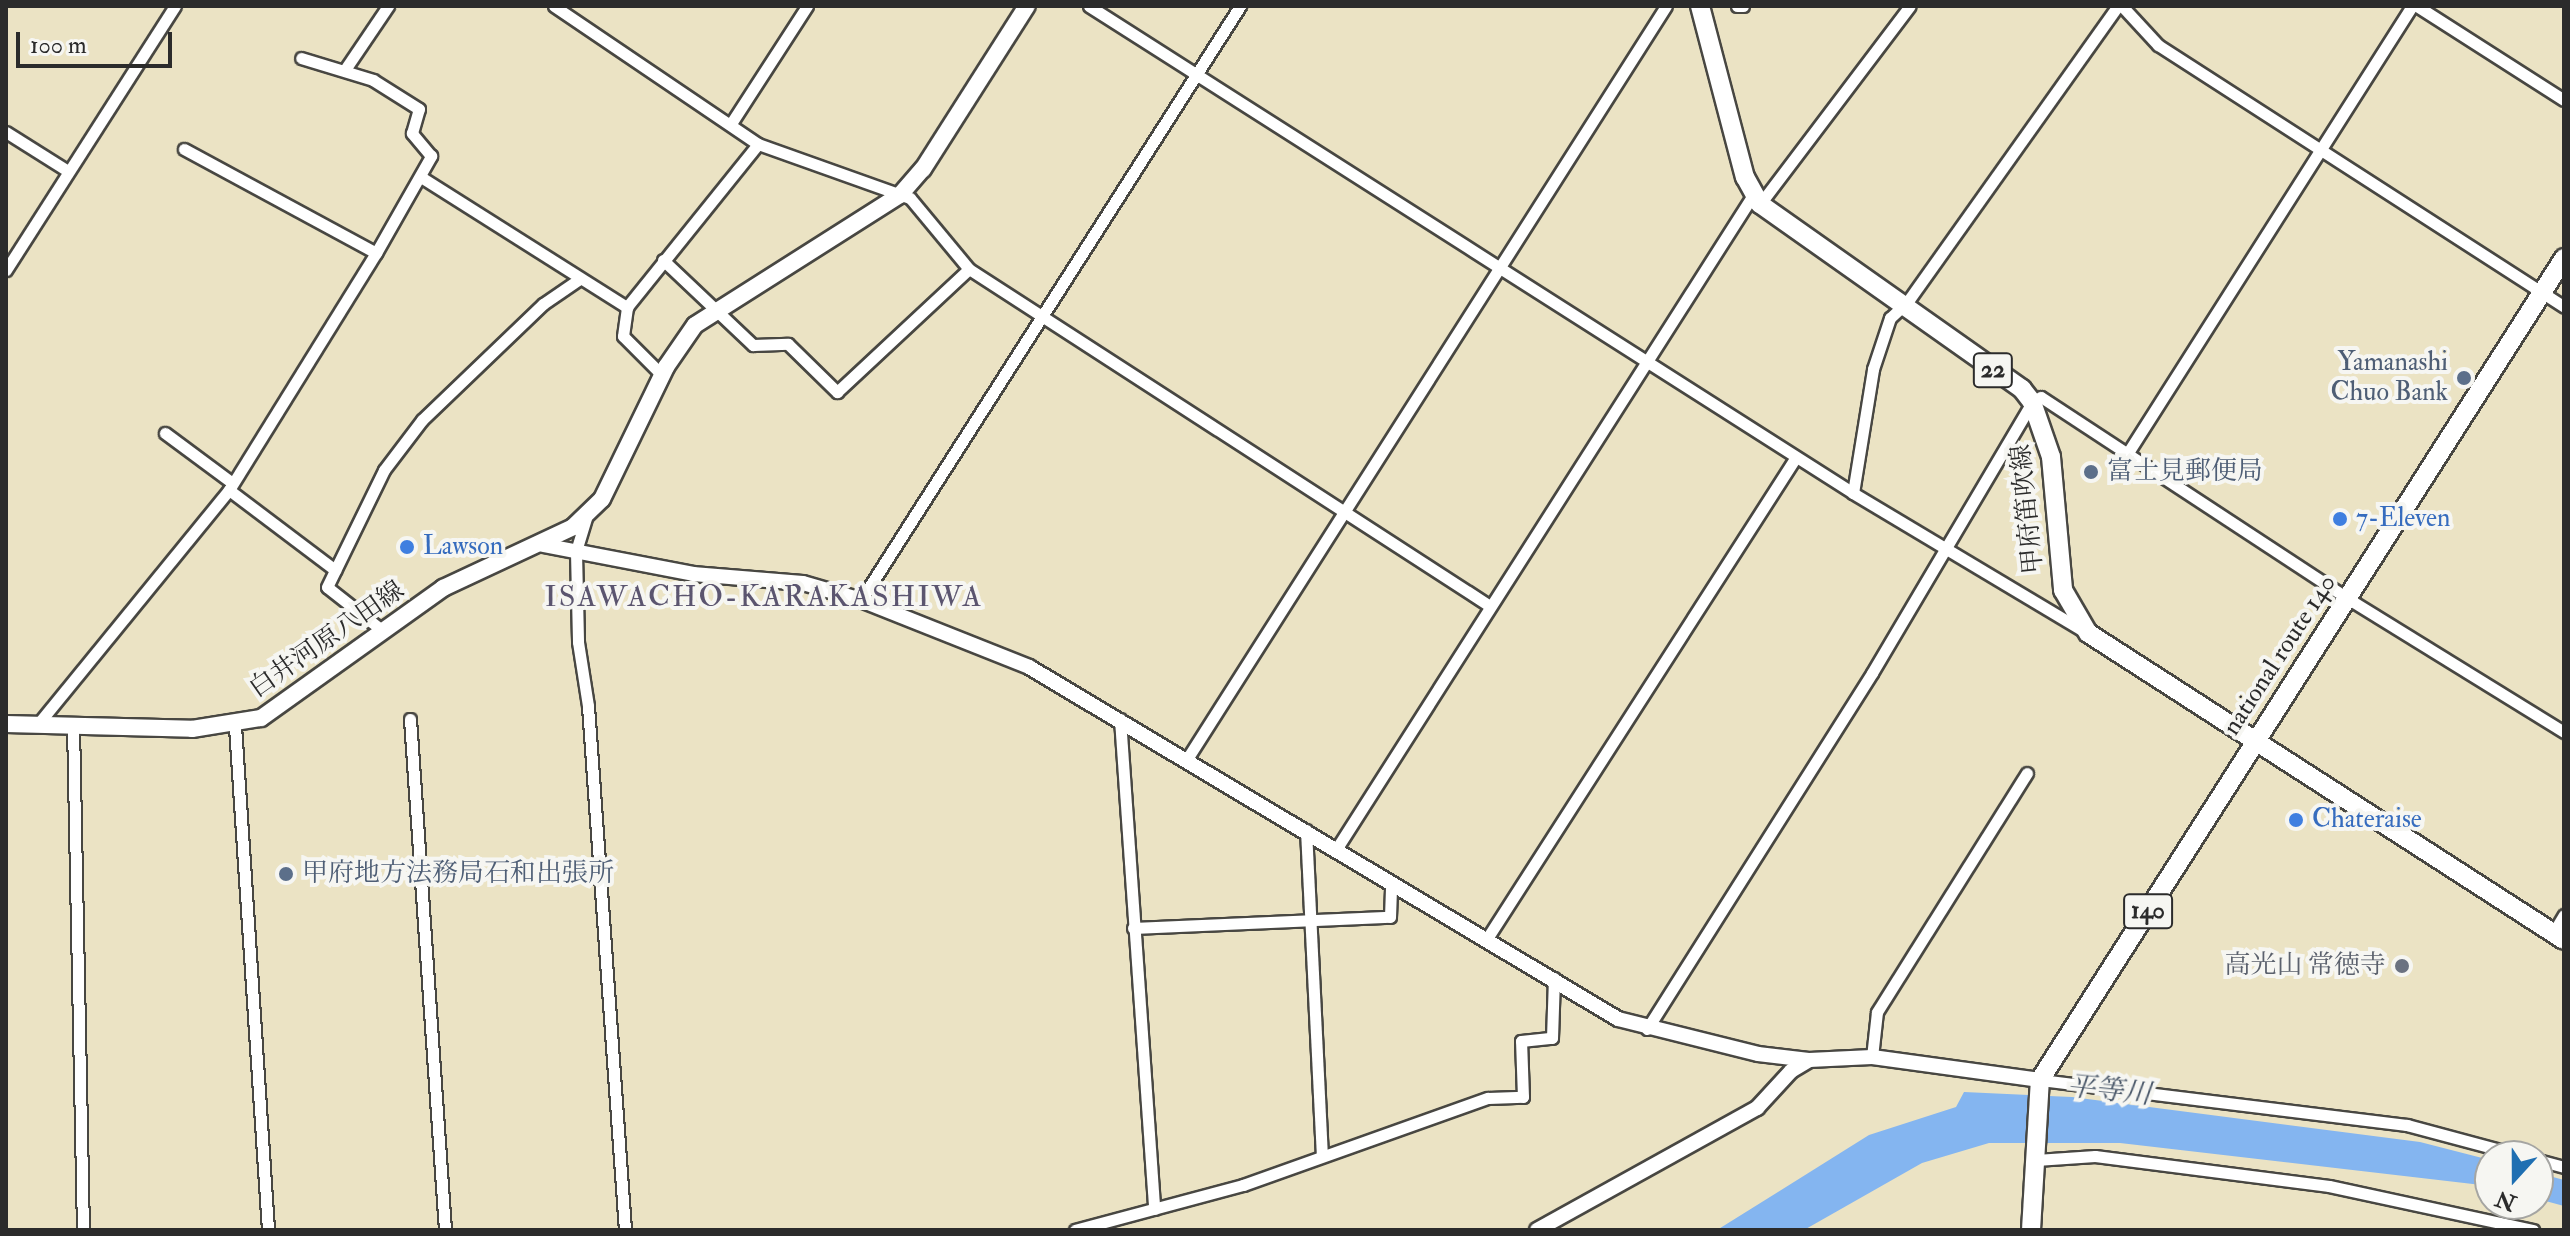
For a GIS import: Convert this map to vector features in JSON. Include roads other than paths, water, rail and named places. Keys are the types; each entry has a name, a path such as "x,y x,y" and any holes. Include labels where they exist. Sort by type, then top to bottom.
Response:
{"main road":[{"name":"白井河原八田線","path":"6,724 235,726 280,707 461,578 543,545 587,515 616,475 662,375 687,334 714,309 847,232 900,195 930,159 1027,6"},
{"path":"1700,6 1756,200"},
{"name":"甲府笛吹線","path":"1756,200 1900,307 2022,389 2032,402 2051,457 2063,590 2088,633 2558,937"},
{"name":"national route 140","path":"2031,1230 2040,1083 2564,258"}],"street":[{"path":"6,270 175,6"},
{"path":"346,68 388,6"},
{"path":"554,6 732,122 758,144 910,198 969,269 1490,606"},
{"path":"732,122 807,6"},
{"path":"1089,6 1853,493 2088,633"},
{"path":"861,600 1240,6"},
{"path":"1187,759 1666,6"},
{"path":"1337,848 1647,359 1756,200 1910,6"},
{"path":"1853,493 1873,369 1890,318 2120,6 2158,45 2564,307"},
{"path":"2129,451 2414,6 2564,100"},
{"path":"38,724 230,486 376,253 431,156 412,133 419,109 346,68 301,58"},
{"path":"6,132 68,171"},
{"path":"662,375 623,336 627,307 758,144"},
{"path":"184,149 376,253"},
{"path":"421,177 578,280 627,307"},
{"path":"663,260 753,345 788,344 837,392 969,269"},
{"path":"383,631 327,587 384,470 422,420 543,304 578,280"},
{"path":"1647,1029 1872,673 2032,402 2041,397 2129,451 2347,598 2564,732"},
{"path":"165,433 335,570"},
{"path":"1488,937 1796,457"},
{"path":"587,515 576,552 578,642 588,706 625,1230"},
{"path":"543,545 693,574 803,583 861,600 1029,667 1488,937 1618,1019 1647,1029 1809,1060 1872,1057 2040,1083 2407,1125 2474,1143"},
{"path":"410,719 445,1230"},
{"path":"1120,719 1154,1209"},
{"path":"73,724 83,1230"},
{"path":"235,726 268,1230"},
{"path":"1872,1057 1877,1012 2027,773"},
{"path":"1306,830 1322,1156"},
{"path":"1133,928 1390,917 1391,882"},
{"path":"2558,937 2564,915"},
{"path":"1075,1230 1243,1185 1488,1098 1523,1097 1521,1041 1552,1038 1554,978"},
{"path":"1537,1230 1757,1108 1791,1071 1809,1060"},
{"path":"2036,1158 2095,1156 2329,1186 2533,1230"}],"water":[{"path":"1964,1092 2072,1097 2420,1142 2474,1156 2474,1184 2120,1143 1989,1143 1922,1163 1804,1230 1717,1230 1869,1135 1956,1107"},
{"path":"2554,1177 2564,1180 2564,1206 2554,1203"}],"place":[{"name":"Yamanashi Chuo Bank","path":"2464,378"},
{"name":"富士見郵便局","path":"2091,472"},
{"name":"7-Eleven","path":"2340,519"},
{"name":"Lawson","path":"407,547"},
{"name":"Chateraise","path":"2296,820"},
{"name":"甲府地方法務局石和出張所","path":"286,874"},
{"name":"高光山 常徳寺","path":"2402,966"}],"district":[{"name":"ISAWACHO-KARAKASHIWA","path":"764,597"}],"water label":[{"name":"平等川","path":"2109,1091"}]}
